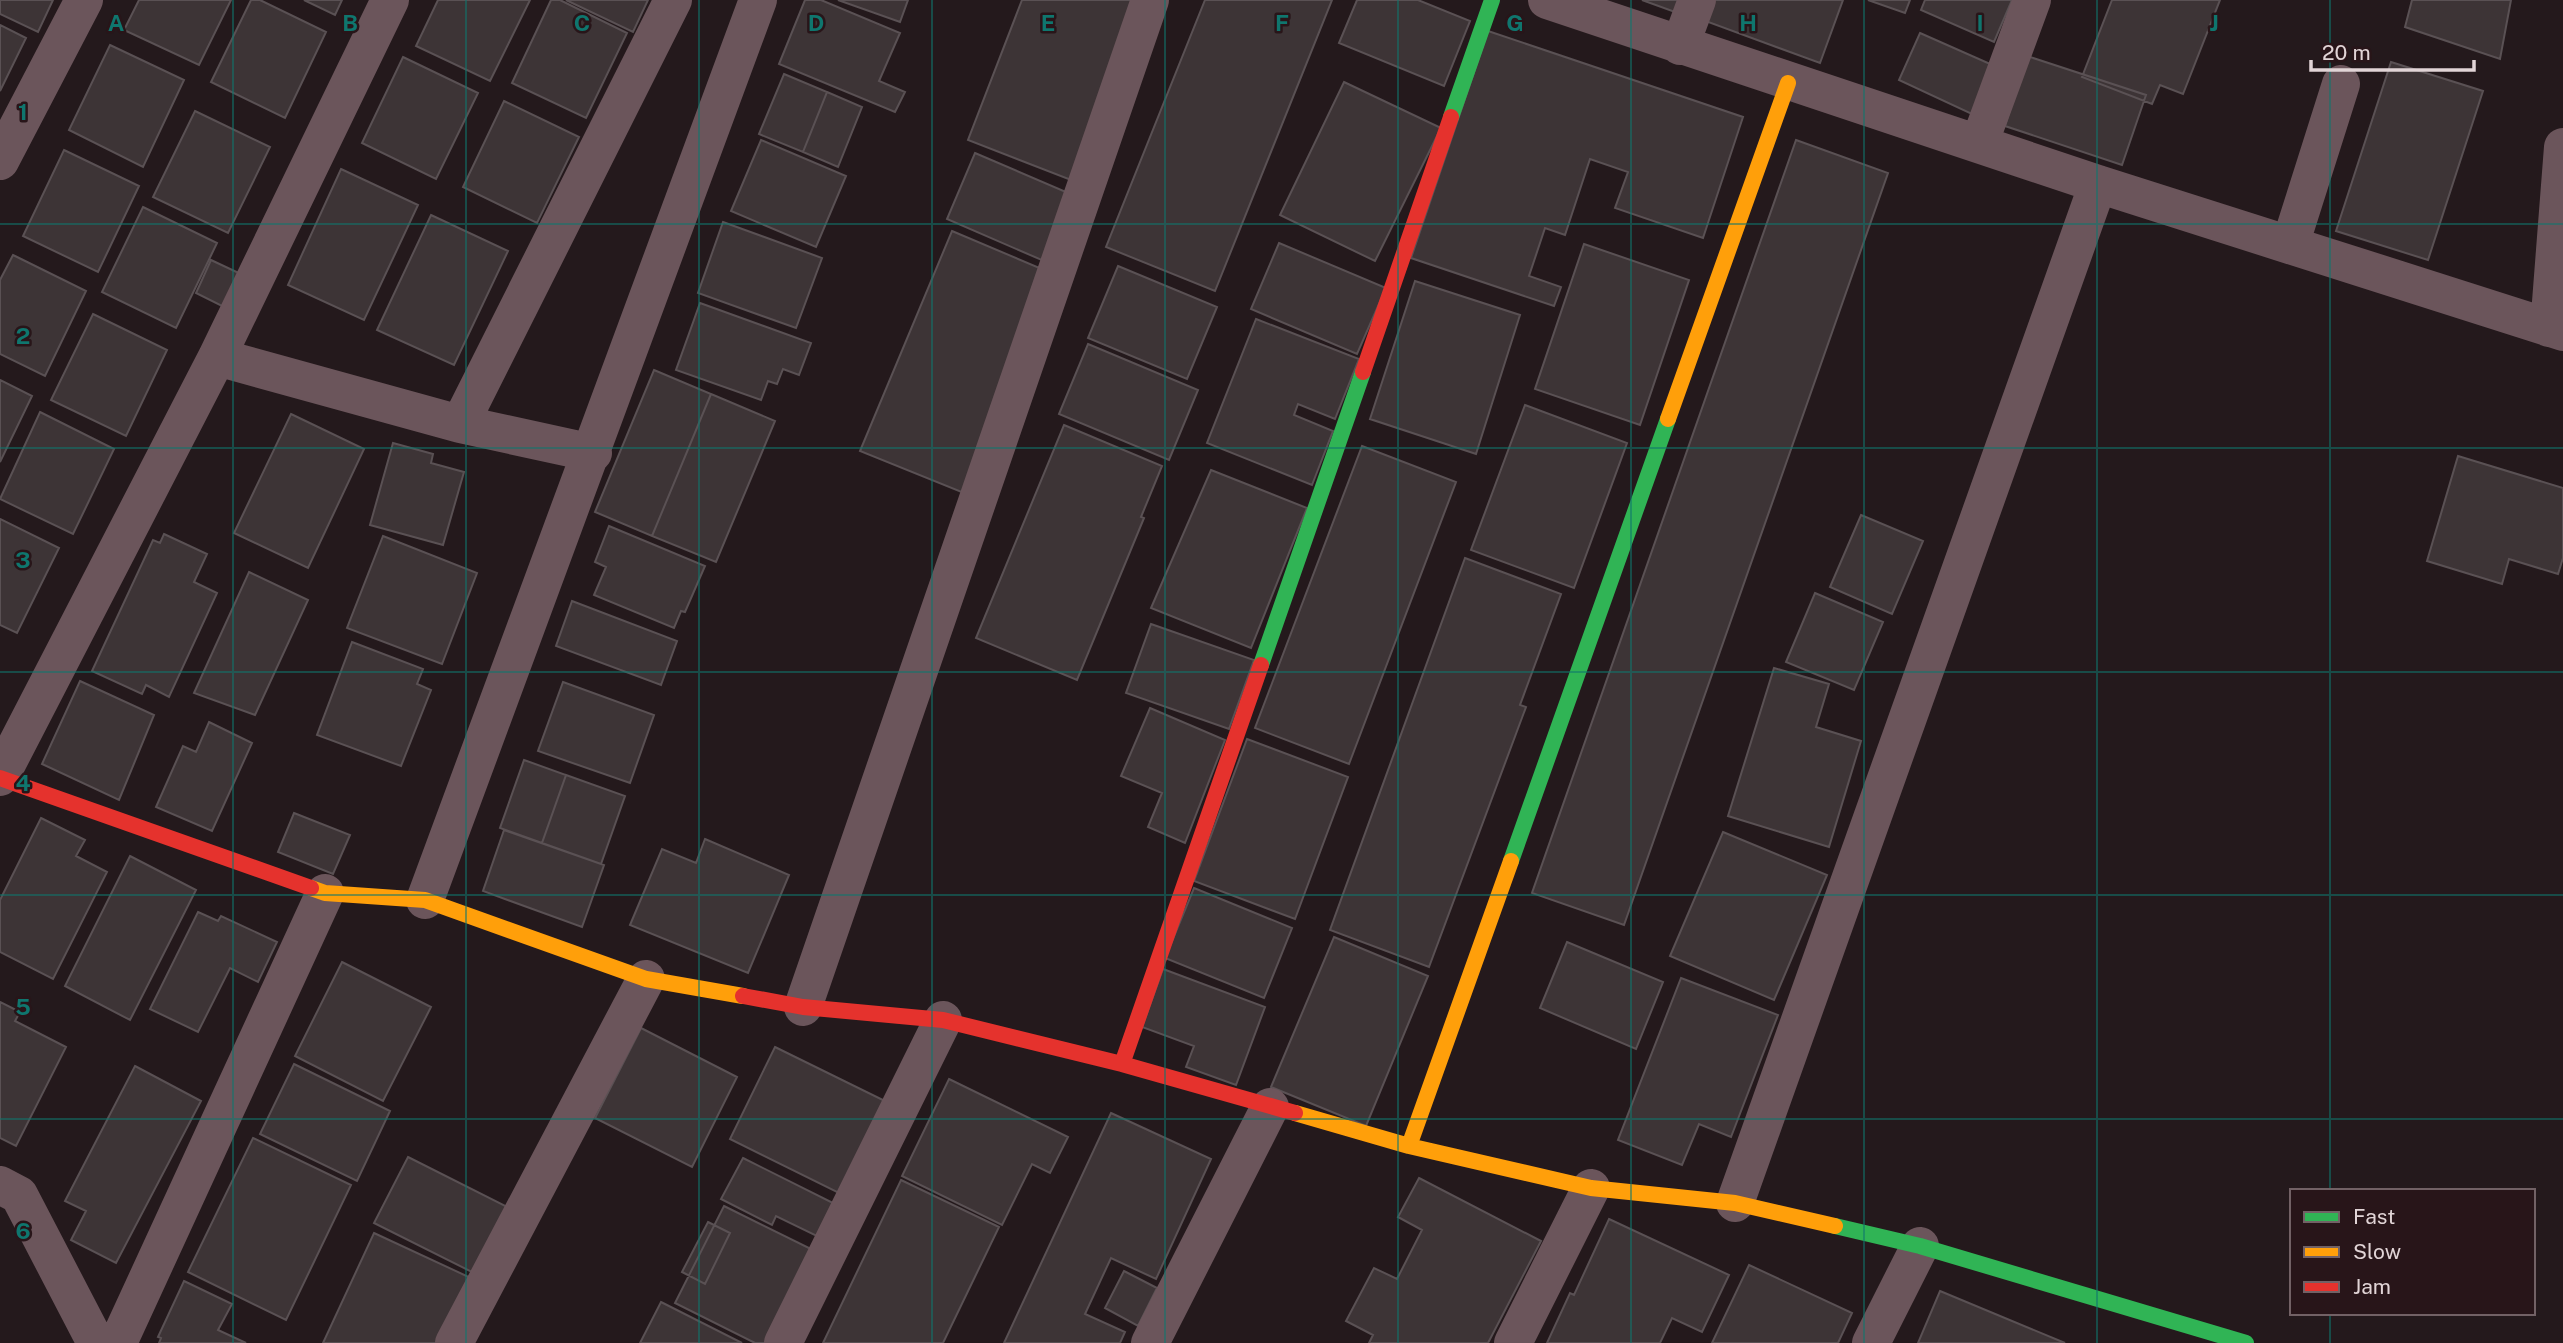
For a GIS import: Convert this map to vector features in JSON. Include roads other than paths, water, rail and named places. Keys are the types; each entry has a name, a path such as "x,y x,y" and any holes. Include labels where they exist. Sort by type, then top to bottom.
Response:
{"street":[{"path":"0,161 84,0"},
{"path":"390,0 217,357 0,777 325,894 425,900 646,979 803,1007 943,1020 1122,1065 1409,1146 1591,1188 1735,1203 1920,1246 2246,1343"},
{"path":"460,424 673,0"},
{"path":"425,900 593,453 758,0"},
{"path":"803,1007 1150,0"},
{"path":"1122,1065 1492,0"},
{"path":"1547,0 1788,83 2556,330 2563,147"},
{"path":"1680,46 1698,0"},
{"path":"1979,144 2032,0"},
{"path":"1409,1146 1788,83"},
{"path":"2290,245 2341,84"},
{"path":"1735,1203 2098,184"},
{"path":"217,357 460,424 593,453"},
{"path":"118,1343 325,894"},
{"path":"454,1343 646,979"},
{"path":"783,1343 943,1020"},
{"path":"1150,1343 1270,1107"},
{"path":"0,1185 19,1195 96,1343"},
{"path":"1513,1343 1591,1188"},
{"path":"1871,1343 1920,1246"}]}
